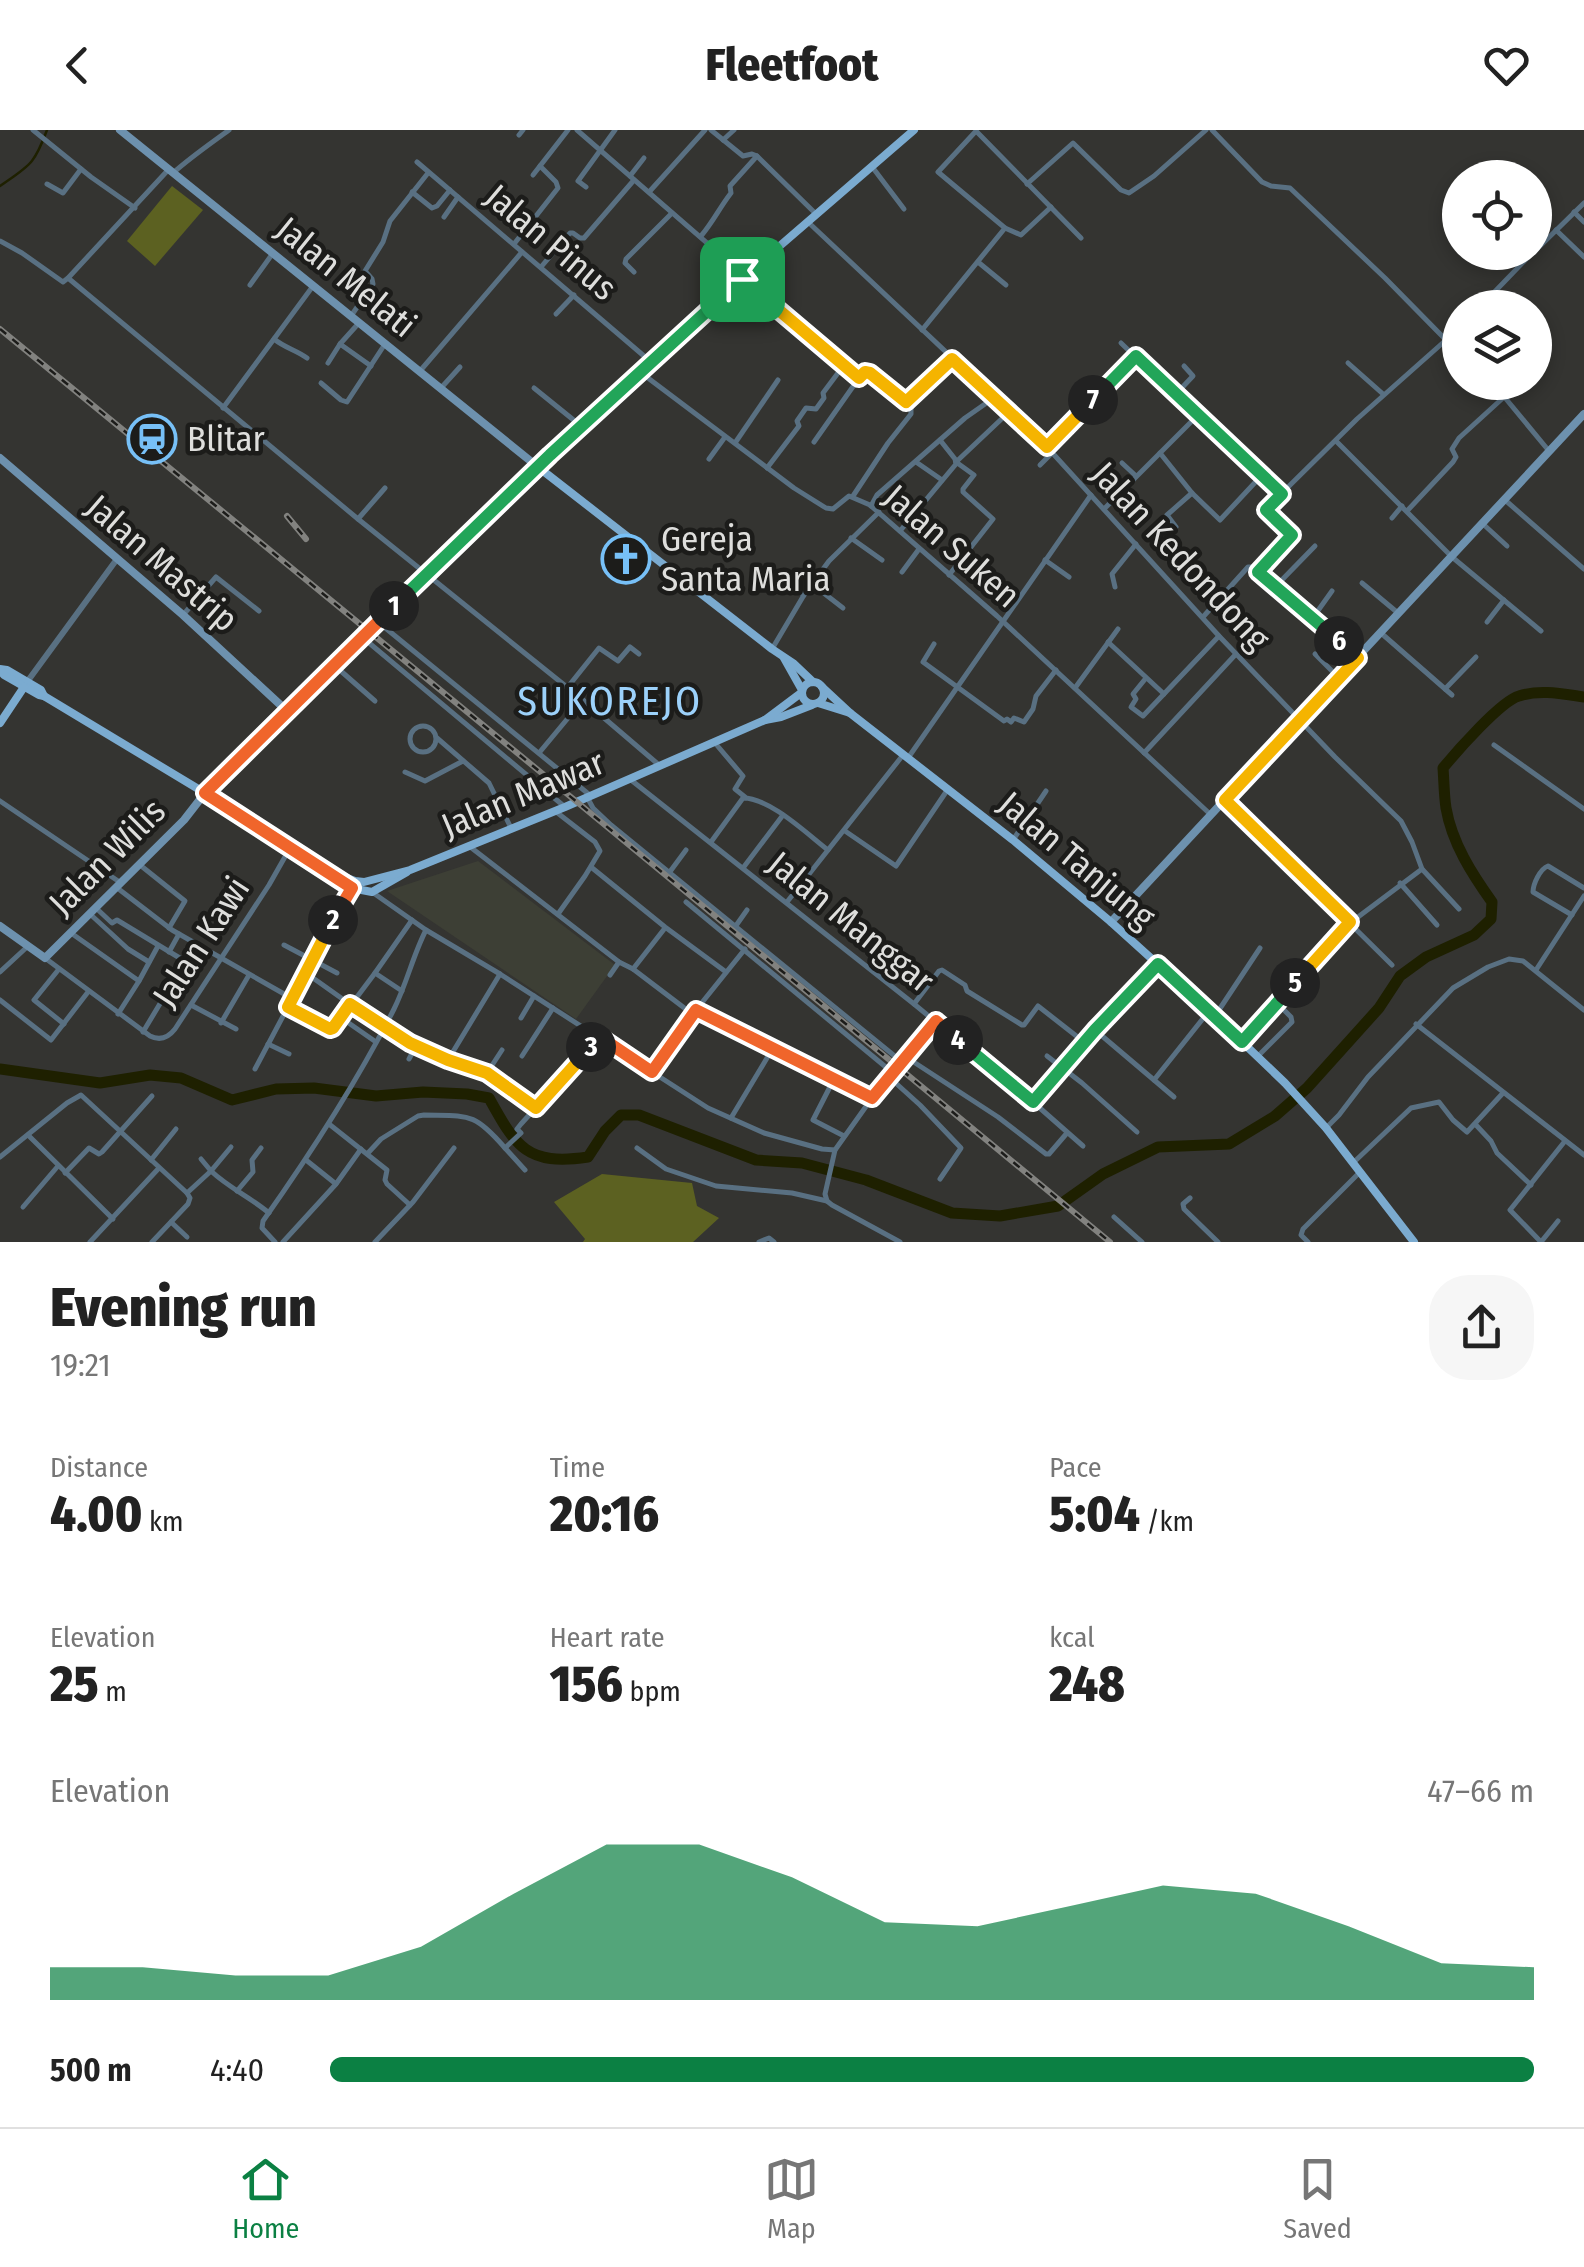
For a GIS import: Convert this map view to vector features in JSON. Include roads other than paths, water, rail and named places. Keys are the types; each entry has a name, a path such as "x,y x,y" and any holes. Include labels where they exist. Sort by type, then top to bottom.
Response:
{"main road":[{"name":"Jalan Melati","path":"120,130 538,466"},
{"path":"205,793 538,466 908,132"},
{"path":"1111,922 1584,414"},
{"name":"Jalan Mastrip","path":"0,458 288,710"},
{"path":"538,466 772,650 784,658 822,688 823,698 815,704 803,700 784,658"},
{"name":"Jalan Mawar","path":"0,670 205,793 352,888 372,892 410,870 765,720 802,692"},
{"path":"802,692 806,684 813,682"},
{"path":"0,722 26,684"},
{"name":"Jalan Tanjung","path":"822,688 1111,922 1258,1056 1326,1128 1414,1242"},
{"name":"Jalan Mawar","path":"765,720 782,718 815,704"},
{"name":"Jalan Tanjung","path":"815,704 850,714"},
{"name":"Jalan Wilis","path":"45,958 184,820 205,793"},
{"name":"Jalan Mawar","path":"320,868 355,882 410,870"},
{"path":"0,926 45,958"}],"street":[{"path":"32,130 135,208"},
{"path":"0,242 63,282 171,171 229,130"},
{"path":"533,175 568,130"},
{"path":"577,130 859,378"},
{"path":"586,187 578,181 615,130"},
{"path":"649,192 708,130 743,156 757,156 816,214"},
{"path":"723,140 734,130"},
{"path":"1027,184 1073,142 1121,190 1129,193 1209,130 1265,184 1290,188 1442,336"},
{"path":"1050,207 1021,235 1005,228 938,172 975,131 1081,238"},
{"path":"700,236 716,219 731,192 730,186 757,156"},
{"path":"541,267 570,234 584,238 644,158"},
{"name":"Jalan Pinus","path":"416,162 652,362"},
{"path":"514,244 558,188 540,166"},
{"path":"872,166 904,209"},
{"path":"47,184 63,193 81,169"},
{"path":"350,316 373,284 366,269 390,220 428,172"},
{"path":"412,192 432,208 450,190"},
{"path":"444,217 458,197"},
{"path":"1552,234 1584,203"},
{"path":"634,272 626,259 673,212"},
{"path":"1574,212 1584,222"},
{"name":"Jalan Kedondong","path":"808,222 1050,450 1236,654 1401,821 1422,869 1459,909"},
{"path":"922,330 1005,228"},
{"path":"1556,230 1584,256"},
{"path":"420,371 522,252"},
{"path":"250,285 273,253"},
{"path":"978,262 1006,286"},
{"path":"1497,290 1516,270"},
{"path":"68,278 660,766"},
{"path":"224,408 317,289"},
{"path":"556,314 574,295"},
{"path":"328,363 359,322"},
{"path":"274,340 307,358"},
{"path":"1121,342 1282,494"},
{"path":"340,344 370,366"},
{"path":"321,383 347,402 385,344"},
{"path":"1258,572 1292,535 1266,510 1442,344"},
{"path":"1040,465 1136,356"},
{"path":"906,402 952,359"},
{"path":"1348,363 1384,395"},
{"path":"767,468 800,426 797,421 807,407 816,409 844,365"},
{"path":"1176,394 1193,376 1184,366"},
{"path":"441,388 460,367"},
{"name":"Jalan Suken","path":"640,372 828,509 837,507 846,496 869,504 1056,670 1210,815"},
{"path":"814,442 865,372 906,402 911,414 853,496"},
{"path":"735,443 778,380"},
{"path":"534,388 581,426"},
{"path":"869,504 993,395"},
{"path":"1392,518 1453,462 1456,458 1452,449 1459,438 1501,400"},
{"path":"1506,400 1549,451"},
{"path":"900,531 956,462 1010,411"},
{"path":"1104,509 1197,416"},
{"path":"709,459 725,436"},
{"path":"940,440 956,462 974,475 963,492 993,519 949,575"},
{"path":"1336,440 1452,556 1541,631"},
{"path":"1160,453 1220,520 1262,476"},
{"path":"916,462 942,480"},
{"path":"1122,463 1136,476"},
{"path":"358,519 385,488"},
{"path":"1176,527 1167,515 1192,493"},
{"path":"787,902 906,757 1090,494"},
{"path":"1505,500 1584,569"},
{"path":"772,650 829,561 879,512"},
{"path":"1483,524 1507,546"},
{"path":"852,538 882,560"},
{"path":"1115,587 1112,574 1136,544"},
{"path":"1274,587 1315,546"},
{"path":"902,572 920,549"},
{"path":"26,684 117,559"},
{"path":"1045,560 1068,577"},
{"path":"1203,617 1251,567 1358,658"},
{"path":"183,615 216,577 259,612"},
{"path":"785,582 804,595"},
{"path":"1362,583 1398,614"},
{"path":"812,584 843,608"},
{"path":"1312,619 1332,590"},
{"path":"1486,622 1504,600"},
{"path":"378,622 589,796 594,808 611,825 904,1060 998,1117 1046,1154 1068,1133"},
{"path":"1075,688 1118,628"},
{"path":"1381,633 1452,695"},
{"path":"1146,678 1133,694 1136,699 1131,708 1143,716 1219,636"},
{"path":"362,637 598,846 600,854 557,915"},
{"path":"1108,642 1164,694"},
{"path":"934,644 924,662 1004,721 1014,718 1022,723 1056,670"},
{"path":"568,688 598,648 618,661 630,647 639,654"},
{"path":"1144,753 1236,654"},
{"path":"1315,654 1340,679"},
{"path":"1444,689 1476,657"},
{"path":"334,664 375,701"},
{"path":"538,753 583,700"},
{"path":"437,738 426,752 416,749 411,738 422,726 430,728 490,783 511,828"},
{"path":"714,742 743,776 735,787 745,797 765,802 828,850"},
{"path":"1494,744 1584,809"},
{"path":"406,772 425,780 463,760"},
{"name":"Jalan Manggar","path":"630,779 936,1021 1083,1146"},
{"path":"844,832 896,866 948,789"},
{"path":"1012,840 1046,791"},
{"path":"710,842 745,797"},
{"path":"1225,800 1392,965"},
{"path":"0,801 119,885 169,928 292,998"},
{"path":"744,868 783,816"},
{"path":"469,846 687,1010 696,1010 872,1098"},
{"name":"Jalan Kawi","path":"45,958 144,1032 154,1038 167,1037 269,886 290,848"},
{"path":"669,872 686,850"},
{"path":"140,865 185,901 169,928"},
{"path":"1572,915 1532,892 1534,885 1542,869 1548,866 1584,888"},
{"path":"591,867 726,972"},
{"path":"1242,1042 1350,922 1422,869"},
{"path":"1400,883 1437,925"},
{"path":"255,1069 352,888"},
{"path":"372,892 708,1108 778,1138 834,1152"},
{"path":"1536,970 1584,896"},
{"path":"686,902 891,1075 960,1148 940,1179"},
{"path":"735,927 747,910"},
{"path":"93,911 112,924 117,920 183,960"},
{"path":"93,911 128,949 149,962"},
{"path":"288,1007 333,1028 412,920"},
{"path":"634,970 665,927"},
{"path":"275,1242 262,1228 263,1222 329,1124 376,1042 426,930"},
{"path":"71,933 139,981"},
{"path":"168,952 179,934"},
{"path":"284,945 337,973"},
{"path":"0,972 28,946"},
{"path":"118,1014 158,946"},
{"path":"652,1072 745,948"},
{"path":"1154,1080 1212,1013 1260,948"},
{"path":"1326,1128 1416,1024 1459,982 1488,967 1515,958 1536,970 1584,1010"},
{"path":"610,975 623,964"},
{"path":"1033,1102 1158,964"},
{"path":"59,968 34,1000 64,1024"},
{"path":"914,1004 942,970 1022,1026 1038,1006 1084,1042"},
{"path":"306,973 416,1046 487,1073 536,1108"},
{"path":"375,973 402,991"},
{"path":"221,1022 249,974"},
{"path":"448,1060 500,974"},
{"path":"0,1000 51,1040 88,992"},
{"path":"144,1032 167,992"},
{"path":"522,1018 534,996"},
{"path":"1258,1056 1292,1020 1278,1004"},
{"path":"191,1005 236,1029"},
{"path":"522,1056 553,1008"},
{"path":"340,1017 376,1042"},
{"path":"827,1202 825,1194 834,1152 872,1098 936,1021"},
{"path":"1416,1024 1584,1155"},
{"path":"1095,1030 1174,1097"},
{"path":"507,1146 520,1133 517,1128 600,1037"},
{"path":"268,1044 289,1054"},
{"path":"409,1059 416,1046"},
{"path":"730,1118 773,1048"},
{"path":"487,1073 502,1050"},
{"path":"1047,1056 1136,1132"},
{"path":"834,1079 814,1120 844,1136"},
{"path":"1353,1163 1417,1106 1438,1102 1466,1131 1503,1093"},
{"path":"0,1158 79,1095 85,1097 187,1193 190,1200 152,1242"},
{"path":"65,1173 89,1148 102,1152 152,1096"},
{"path":"283,1242 365,1151 418,1116 468,1116 487,1127 525,1170"},
{"path":"329,1124 387,1170 387,1184 410,1205"},
{"path":"1476,1125 1497,1154 1530,1185"},
{"path":"151,1160 176,1129"},
{"path":"28,1135 113,1219"},
{"path":"1558,1221 1541,1242 1510,1212 1565,1140"},
{"path":"187,1193 231,1147"},
{"path":"237,1191 252,1172 252,1160 261,1148"},
{"path":"375,1242 454,1148"},
{"path":"637,1148 664,1168 716,1186 792,1193 827,1202 900,1242"},
{"path":"200,1160 223,1182 269,1213"},
{"path":"306,1160 336,1184"},
{"path":"23,1207 58,1166"},
{"path":"90,1242 159,1168"},
{"path":"1308,1242 1301,1235 1302,1228 1360,1172"},
{"path":"1190,1198 1184,1208 1218,1242"},
{"path":"1114,1217 1142,1242"},
{"path":"171,1222 186,1237"},
{"path":"759,1242 769,1238 774,1241"}],"waterway":[{"path":"0,186 30,163 47,130"},
{"path":"0,1069 100,1083 150,1075 181,1078 232,1100 276,1089 314,1088 376,1096 467,1094 489,1098 516,1141 537,1155 551,1158 588,1157 621,1115 639,1115 756,1160 802,1163 866,1180 952,1213 1000,1216 1058,1206 1103,1174 1158,1147 1229,1144 1275,1116 1307,1088 1379,1008 1400,976 1426,957 1474,935 1491,919 1492,902 1453,834 1445,803 1443,768 1511,700 1543,692 1584,697"}],"railway":[{"path":"0,329 1110,1242"},
{"path":"287,516 306,539"}],"place":[{"name":"Blitar","path":"152,439"},
{"name":"Gereja Santa Maria","path":"626,559"}],"district":[{"name":"SUKOREJO","path":"610,701"}]}
